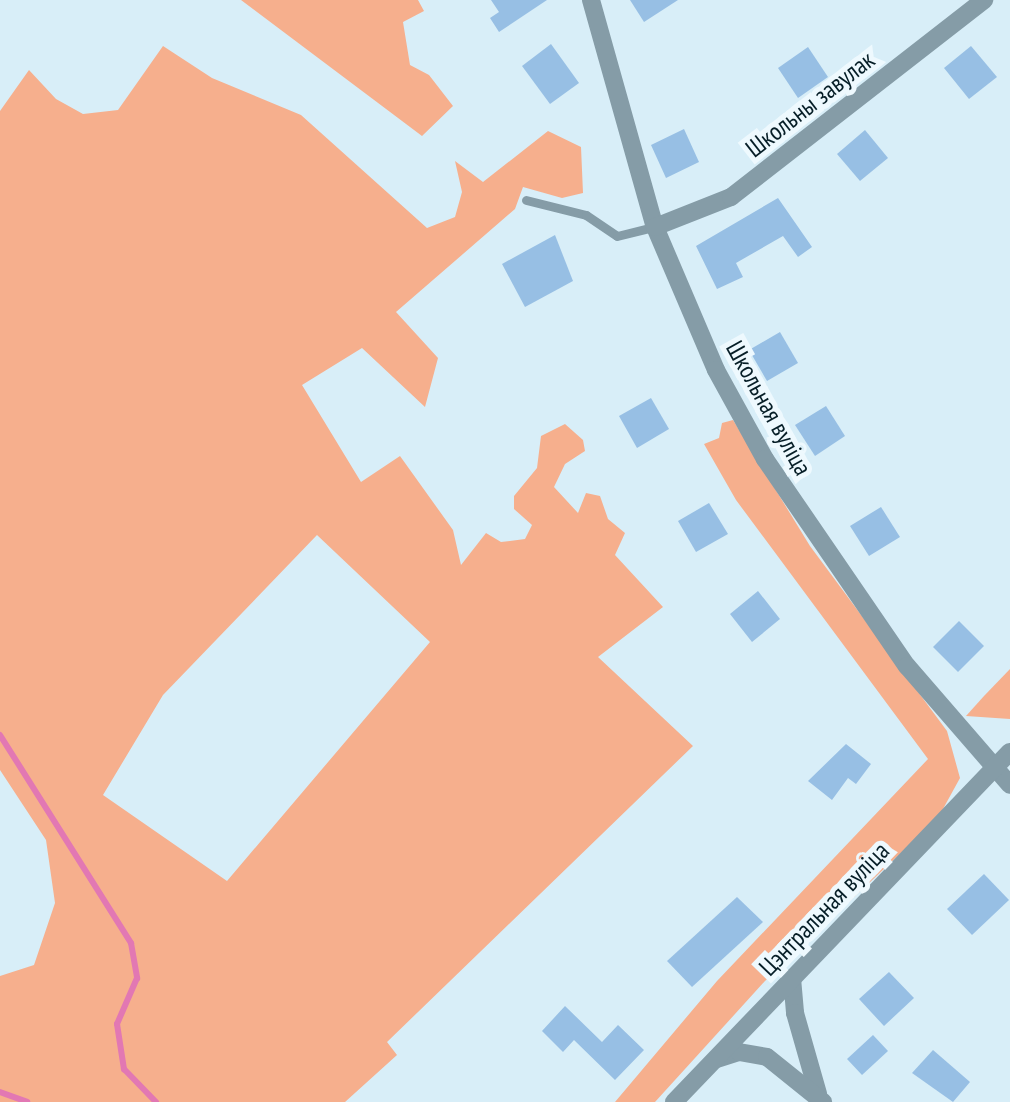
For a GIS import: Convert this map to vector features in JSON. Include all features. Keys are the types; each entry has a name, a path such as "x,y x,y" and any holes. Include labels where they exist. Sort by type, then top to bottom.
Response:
{"street":[{"name":"Школьная вуліца","path":"591,0 655,227 716,370 765,459 907,666 1010,785"},
{"name":"Школьны завулак","path":"655,227 731,197 984,0"},
{"name":"Цэнтральная вуліца","path":"674,1102 1010,752"},
{"path":"792,978 794,1013 821,1098"},
{"path":"716,1059 740,1052 766,1057 821,1098"}],"lane":[{"path":"526,200 586,216 617,236 655,227"}],"shaded area":[{"path":"241,0 418,0 424,11 403,22 410,65 429,75 453,106 422,136"},
{"path":"163,46 212,78 301,115 427,228 455,217 462,192 455,161 483,182 548,131 581,147 583,193 562,198 523,187 515,209 396,312 438,358 425,407 362,348 302,385 361,482 400,456 453,530 461,565 486,533 501,542 525,539 532,525 514,509 514,496 537,468 541,436 565,424 583,440 585,451 565,464 554,487 578,513 586,493 600,496 608,519 625,533 615,555 663,607 598,657 693,746 387,1042 397,1055 345,1102 0,1102 0,976 34,965 55,903 46,840 0,770 0,111 29,70 56,99 83,114 118,110","holes":["317,535 430,642 227,881 103,795 163,695"]},
{"path":"733,420 810,546 947,731 960,778 938,818 765,981 655,1102 615,1102 717,981 928,759 736,500 704,444 719,438 722,423"},
{"path":"1010,669 1010,719 966,716 984,696"}],"building":[{"path":"491,0 547,0 499,32 490,18 499,12"},
{"path":"630,0 678,0 644,22"},
{"path":"551,44 579,83 550,104 522,66"},
{"path":"971,46 997,77 969,99 944,68"},
{"path":"808,47 828,77 798,98 778,68"},
{"path":"684,129 699,162 666,178 651,145"},
{"path":"865,130 888,158 860,181 837,154"},
{"path":"778,198 812,247 798,257 783,236 736,263 743,277 717,289 696,246"},
{"path":"555,235 573,281 525,307 502,264"},
{"path":"780,332 798,363 767,381 749,350"},
{"path":"651,398 669,429 637,448 619,416"},
{"path":"826,406 845,436 815,456 795,425"},
{"path":"709,503 728,534 696,552 678,521"},
{"path":"881,507 900,537 869,556 850,526"},
{"path":"758,591 780,619 752,642 730,614"},
{"path":"959,621 984,646 958,672 933,647"},
{"path":"846,744 871,764 856,784 848,778 832,800 808,781"},
{"path":"984,874 1009,900 972,935 947,909"},
{"path":"737,897 763,922 692,987 667,961"},
{"path":"889,972 914,998 884,1026 859,999"},
{"path":"565,1006 602,1042 618,1025 644,1050 615,1080 574,1040 563,1052 542,1031"},
{"path":"873,1035 888,1051 862,1075 847,1059"},
{"path":"933,1050 970,1082 953,1102 912,1073"}],"waterway":[{"path":"0,735 131,943 137,978 117,1024 124,1069 156,1102"},
{"path":"0,1092 27,1102"}]}
